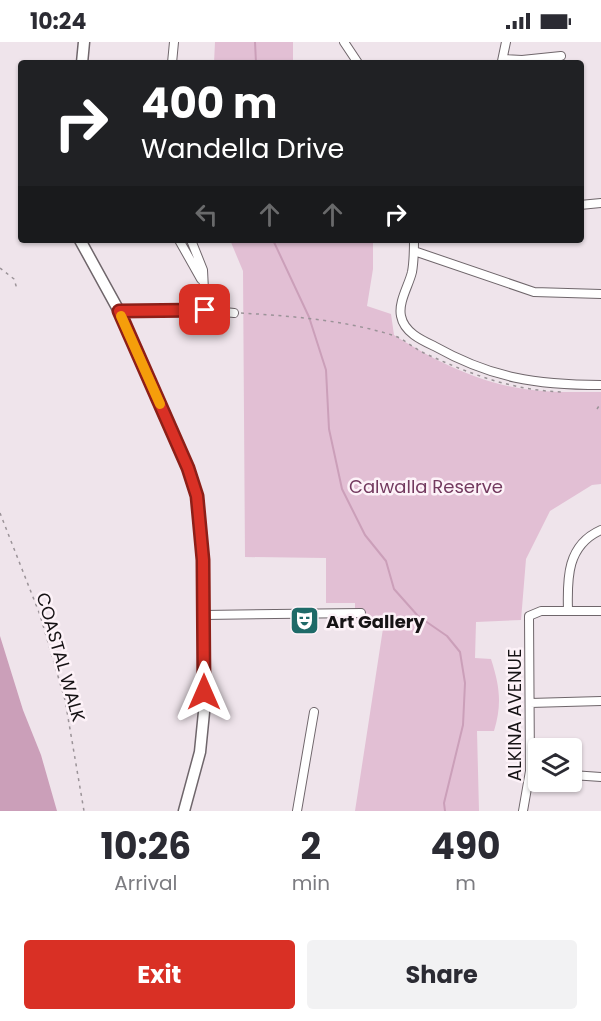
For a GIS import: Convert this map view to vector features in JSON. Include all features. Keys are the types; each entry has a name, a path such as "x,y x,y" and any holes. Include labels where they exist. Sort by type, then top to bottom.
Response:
{"street":[{"path":"82,60 84,42"},
{"path":"172,60 174,42"},
{"path":"344,42 356,60"},
{"path":"502,60 506,42"},
{"path":"536,60 561,56"},
{"path":"584,205 601,203"},
{"path":"82,243 119,311 188,468 197,496 202,543 204,712 200,752 184,811"},
{"path":"181,243 202,280"},
{"path":"192,243 201,262 205,310"},
{"path":"414,243 412,270 401,313 403,323 415,336 469,365 497,374 544,384 601,384"},
{"path":"414,251 534,292 601,294"},
{"path":"119,311 205,310 234,313"},
{"path":"601,530 586,539 573,557 567,580 568,610 601,610"},
{"name":"ALKINA AVENUE","path":"532,738 529,618 535,613 568,610"},
{"path":"204,615 361,613"},
{"path":"530,703 601,701"},
{"path":"297,811 314,712"},
{"path":"582,776 601,777"},
{"name":"ALKINA AVENUE","path":"523,811 528,792"}],"path":[{"path":"0,268 14,279 17,289"},
{"path":"234,313 309,318 394,335 420,352 488,381 514,387 568,392"},
{"path":"597,409 601,403"},
{"name":"COASTAL WALK","path":"0,513 40,615 65,700 84,811"}],"green space":[{"path":"215,42 293,42 293,60 214,60"},
{"name":"Calwalla Reserve","path":"231,243 373,243 373,269 367,306 391,314 394,335 451,367 482,379 535,390 601,392 601,484 592,485 550,511 526,559 521,620 476,622 475,658 491,659 499,695 494,731 477,731 479,811 355,811 384,622 355,622 355,603 326,603 326,558 245,557 243,271"}],"shaded area":[{"path":"0,636 23,710 41,755 57,811 0,811"}],"waterway":[{"path":"255,42 256,60"},
{"path":"274,243 309,317 326,370 329,429 342,489 365,535 386,561 394,589 418,616 447,636 460,652 465,683 463,725 444,803 445,811"}],"slow traffic":[{"path":"121,316 160,404"}],"place":[{"name":"Art Gallery","path":"305,621"}],"route":[{"path":"204,692 203,560 197,496 188,468 119,311 205,310"}]}
